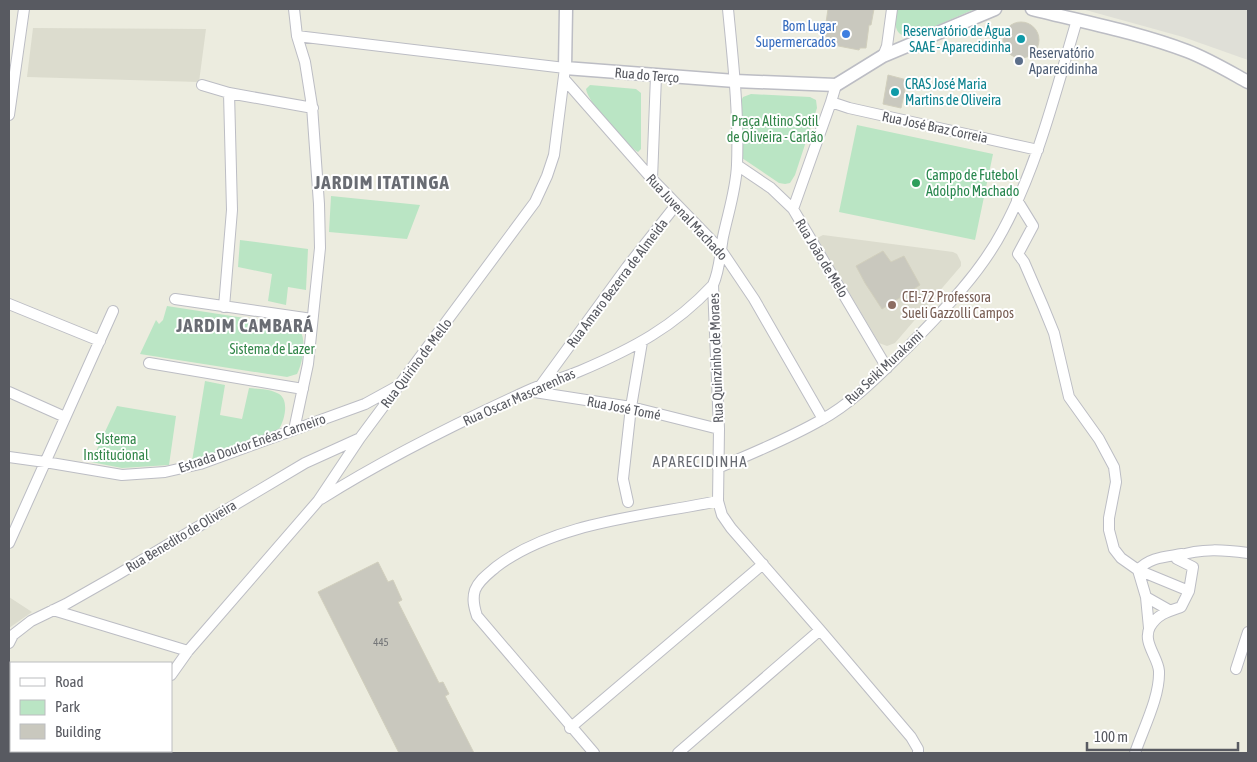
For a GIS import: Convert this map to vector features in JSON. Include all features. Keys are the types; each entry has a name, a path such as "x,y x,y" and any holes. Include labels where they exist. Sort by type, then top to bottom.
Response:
{"street":[{"path":"9,115 10,94 24,9"},
{"path":"294,9 297,36 305,62 313,108 320,248 308,364 294,430"},
{"name":"Rua Quirino de Mello","path":"172,674 188,651 318,501 360,438 535,202 554,155 565,74 566,9"},
{"name":"Rua Quinzinho de Moraes","path":"718,500 718,429 713,285 720,265 721,250 737,165 735,81 728,9"},
{"path":"883,56 887,46 892,9"},
{"path":"793,209 836,85 883,56 982,12 995,9"},
{"path":"1032,9 1159,41 1221,66 1248,82"},
{"name":"Rua Seiki Murakami","path":"718,468 788,437 823,419 849,401 887,368 949,306 976,272 1003,231 1017,200 1038,150 1076,20"},
{"name":"Rua do Terço","path":"297,36 565,74 656,76 836,85"},
{"name":"Rua Juvenal Machado","path":"565,74 652,179 721,250 754,299 823,419"},
{"path":"652,179 656,76"},
{"path":"202,85 229,93 313,108"},
{"path":"224,306 232,210 229,93"},
{"name":"Rua José Braz Correia","path":"831,102 849,108 1038,150"},
{"name":"Rua João de Melo","path":"737,165 771,188 793,209 887,368"},
{"path":"1017,200 1033,226 1018,254 1024,262 1054,333 1070,398 1099,439 1114,467 1116,482 1109,518 1110,540 1120,558 1138,570 1189,592"},
{"name":"Rua Amaro Bezerra de Almeida","path":"541,385 676,205"},
{"name":"Rua Oscar Mascarenhas","path":"318,501 410,448 541,385 579,371 642,342 689,309 713,285"},
{"path":"175,299 312,319"},
{"path":"9,304 100,342"},
{"path":"9,543 113,311"},
{"path":"628,502 623,479 631,407 642,342"},
{"path":"149,364 302,388"},
{"name":"Estrada Doutor Enéas Carneiro","path":"9,458 122,474 165,472 200,464 365,404 399,385"},
{"name":"Rua José Tomé","path":"528,391 631,407 718,429"},
{"path":"9,392 65,417"},
{"name":"Rua Benedito de Oliveira","path":"9,643 13,636 31,621 117,575 305,463 360,438"},
{"path":"594,753 570,728 477,616 473,602 476,589 483,578 510,557 536,543 587,526 718,500 722,515 731,528 911,737 918,749 918,753"},
{"path":"1138,570 1145,562 1160,557 1200,551 1229,550 1248,554"},
{"path":"1149,628 1157,618 1169,610 1181,606 1189,592 1193,567 1177,559 1182,554"},
{"path":"570,728 763,564"},
{"path":"1135,753 1156,694 1159,677 1159,669 1148,640 1149,628 1146,597 1138,570"},
{"path":"1146,597 1169,610"},
{"path":"53,610 188,651"},
{"path":"678,753 820,630"},
{"path":"1236,669 1248,632"}],"shaded area":[{"path":"1082,9 1248,9 1248,60 1183,37"},
{"path":"33,28 206,29 199,82 27,77"},
{"name":"CEI-72 Professora Sueli Gazzolli Campos","path":"823,235 953,252 957,254 961,266 895,343 887,346 879,343 817,238"},
{"path":"9,597 32,612 9,628"}],"green space":[{"path":"897,9 975,9 912,36 906,36 898,32 896,28"},
{"path":"590,85 636,89 641,93 641,149 638,152 616,132 593,104 586,89"},
{"name":"Praça Altino Sotil de Oliveira - Carlão","path":"751,94 810,97 816,100 817,108 795,175 790,183 779,183 742,158 740,103 743,97"},
{"name":"Campo de Futebol Adolpho Machado","path":"857,125 993,154 975,240 839,212"},
{"path":"331,196 420,205 407,239 329,232"},
{"path":"240,240 308,249 306,290 288,287 286,305 268,301 272,274 238,267"},
{"name":"Sistema de Lazer","path":"167,306 295,327 299,330 303,340 301,365 297,374 287,377 140,354 156,320 159,324 163,320"},
{"path":"205,381 225,385 220,415 242,419 249,388 264,389 277,393 284,399 285,404 283,420 279,429 269,436 192,461"},
{"name":"SIstema Institucional","path":"117,406 176,416 169,465 122,468 91,462"},
{"path":"9,691 10,752 114,752 114,753 9,753"}],"building":[{"name":"Bom Lugar Supermercados","path":"828,9 874,9 871,25 869,25 866,48 860,48 859,50 823,43"},
{"name":"Reservatório de Água SAAE - Aparecidinha","path":"1021,22 1028,23 1034,27 1038,33 1038,47 1034,53 1028,57 1021,58 1014,57 1008,53 1004,47 1003,40 1004,33 1008,27 1014,23"},
{"name":"CRAS José Maria Martins de Oliveira","path":"888,75 907,80 901,108 883,104"},
{"path":"883,251 891,262 904,256 920,285 882,309 856,266"},
{"path":"378,562 388,582 393,580 402,600 398,602 439,683 443,682 449,694 445,696 474,753 399,753 318,592"}],"place":[{"name":"Bom Lugar Supermercados","path":"846,34"},
{"name":"Reservatório de Água SAAE - Aparecidinha","path":"1021,39"},
{"name":"Reservatório Aparecidinha","path":"1019,61"},
{"name":"CRAS José Maria Martins de Oliveira","path":"895,92"},
{"name":"Campo de Futebol Adolpho Machado","path":"916,183"},
{"name":"CEI-72 Professora Sueli Gazzolli Campos","path":"892,305"}],"district":[{"name":"JARDIM ITATINGA","path":"382,182"},
{"name":"JARDIM CAMBARÁ","path":"245,325"},
{"name":"APARECIDINHA","path":"700,461"}]}
